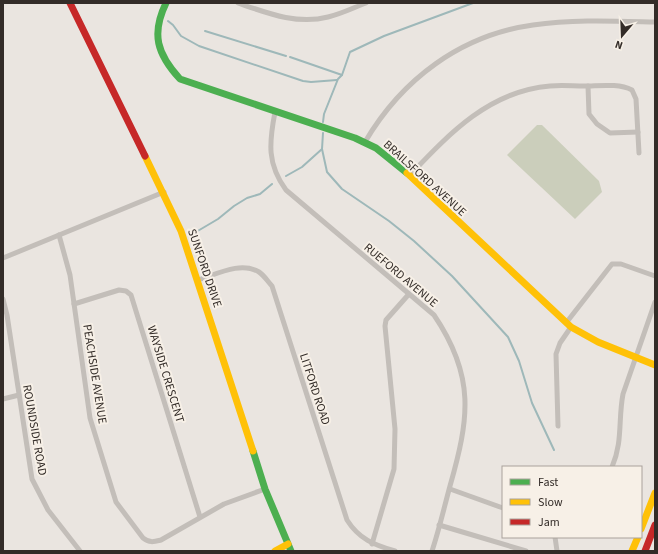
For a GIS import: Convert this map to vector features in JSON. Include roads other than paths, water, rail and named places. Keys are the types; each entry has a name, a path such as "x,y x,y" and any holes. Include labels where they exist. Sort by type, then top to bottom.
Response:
{"street":[{"name":"SUNFORD DRIVE","path":"70,3 164,192 181,231 265,489 292,551"},
{"name":"BRAILSFORD AVENUE","path":"166,3 158,19 157,45 164,60 180,79 365,142 387,156 568,325 584,336 655,365"},
{"path":"238,3 279,16 300,20 328,17 366,3"},
{"path":"365,142 389,106 420,75 443,58 481,38 508,30 549,23 655,22"},
{"path":"409,176 446,137 462,123 502,98 526,90 550,86 623,87 632,90 636,99 639,153"},
{"path":"588,86 589,114 597,124 610,133 638,132"},
{"name":"RUEFORD AVENUE","path":"275,112 270,141 270,154 277,178 286,190 434,315 444,330 457,359 464,381 465,424 462,445 432,551"},
{"path":"3,258 164,192"},
{"name":"PEACHSIDE AVENUE","path":"59,235 70,275 90,418 112,492 120,509 143,538 148,542 161,540 224,504 265,489"},
{"path":"558,426 556,354 568,325 609,266 612,264 621,264 655,276"},
{"name":"LITFORD ROAD","path":"198,280 239,267 249,267 260,273 272,286 347,520 362,538 372,544 395,551"},
{"name":"WAYSIDE CRESCENT","path":"74,304 119,290 131,295 200,517"},
{"path":"372,544 394,469 395,429 385,326 386,320 408,294"},
{"name":"ROUNDSIDE ROAD","path":"3,299 7,315 32,479 48,510 80,551"},
{"path":"612,466 619,449 620,409 635,358 655,302"},
{"path":"3,399 19,395"},
{"path":"450,489 502,508"},
{"path":"642,526 655,493"},
{"path":"439,525 526,551"},
{"path":"645,551 655,525"},
{"path":"555,538 557,551"},
{"path":"632,551 638,538"},
{"path":"275,551 288,544"}],"waterway":[{"path":"323,122 324,114 338,79 342,75 350,52 384,36 473,3"},
{"path":"168,21 181,36 199,46 303,81 311,82 337,80"},
{"path":"205,31 286,56"},
{"path":"290,57 342,75"},
{"path":"286,176 302,167 322,149 323,133"},
{"path":"322,149 327,172 342,189 389,221 414,241 452,276 508,337 519,361 532,403 554,450"},
{"path":"196,232 218,219 247,198 260,194 272,184"}]}
